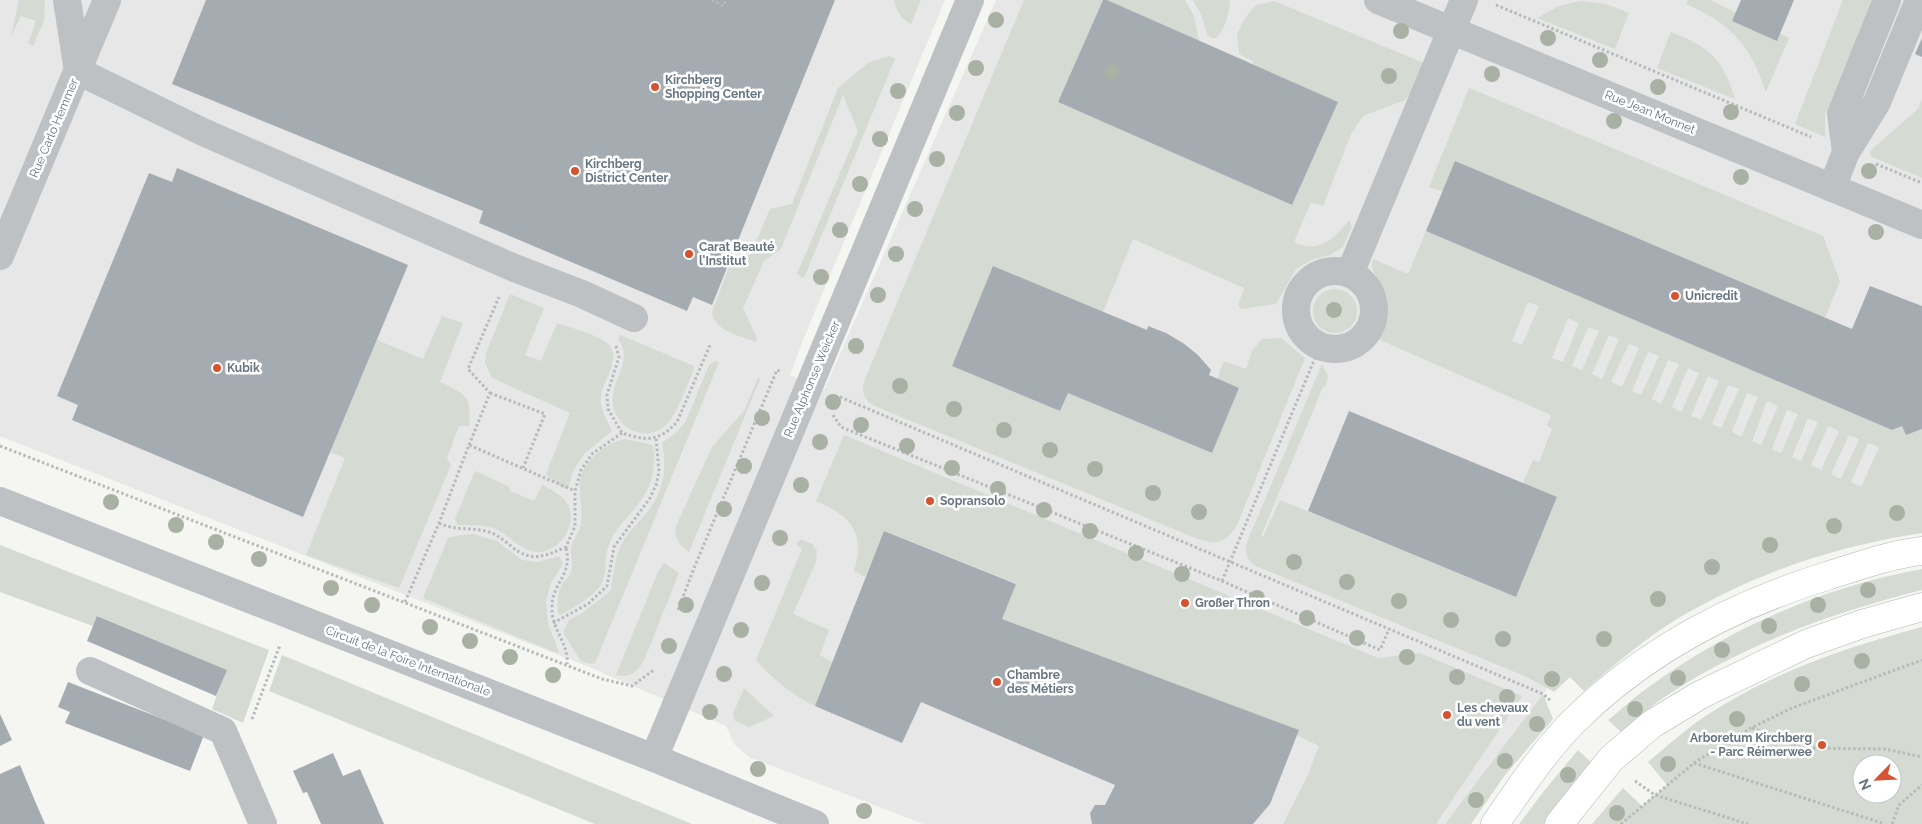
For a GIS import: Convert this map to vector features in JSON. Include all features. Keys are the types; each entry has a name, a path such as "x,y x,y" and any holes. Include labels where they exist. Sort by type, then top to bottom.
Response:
{"main road":[{"path":"1495,824 1525,779 1573,722 1617,683 1660,650 1725,616 1786,588 1899,554 1922,551"},
{"path":"1559,824 1611,759 1652,724 1700,695 1806,644 1862,624 1922,607"}],"street":[{"path":"67,0 78,71 203,132 512,267 582,294 625,315"},
{"name":"Rue Carlo Hemmer","path":"0,256 107,0"},
{"name":"Rue Alphonse Weicker","path":"654,758 970,0"},
{"name":"Rue Jean Monnet","path":"1378,0 1922,225"},
{"path":"1350,273 1464,0"},
{"path":"1846,152 1841,114 1887,0"},
{"path":"1832,188 1846,152 1877,102 1919,0"},
{"path":"1338,270 1350,273 1368,289 1374,300 1374,313 1371,325 1365,336 1350,346 1332,349 1320,346 1309,340 1296,319 1296,306 1299,294 1305,284 1314,276 1326,271 1338,270"},
{"name":"Circuit de la Foire Internationale","path":"0,501 654,758 815,824"},
{"path":"90,671 223,731 264,824"}],"path":[{"path":"712,0 724,6 726,0"},
{"path":"1492,4 1922,184"},
{"path":"512,267 468,369 490,393 545,414 523,468"},
{"path":"625,315 606,337 616,346 619,357 607,395 608,410 622,433 637,438 656,438 668,432 677,422 710,344"},
{"path":"1222,581 1320,346"},
{"path":"810,384 1543,694"},
{"path":"810,384 841,426 1222,581 1380,650 1389,629"},
{"path":"405,602 439,523 490,393"},
{"path":"566,664 566,648 553,623 552,609 553,595 568,567 566,547 575,526 575,491 581,470 592,454 622,433"},
{"path":"553,623 588,604 607,586 614,547 650,498 656,486 660,472 656,438"},
{"path":"469,445 575,491"},
{"path":"0,446 602,679 632,686"},
{"path":"439,523 452,528 489,532 501,537 520,553 530,556 542,557 566,547"},
{"path":"236,761 280,643"},
{"path":"1621,824 1694,763 1751,728 1792,708 1922,660"},
{"path":"1751,728 1802,748 1885,749 1922,757"},
{"path":"1694,763 1885,824"},
{"path":"1892,824 1899,805 1922,785"},
{"path":"1655,795 1748,824"}],"shaded area":[{"path":"0,0 945,0 790,375 824,390 996,0 1922,0 1922,485 1583,641 1445,824 924,824 749,757 734,744 726,726 589,667 0,436"},
{"path":"19,0 45,0 44,21 33,46 28,43 36,21 21,16 11,36"},
{"path":"894,0 921,0 911,24 900,14"},
{"path":"1024,0 1103,0 1058,102 1292,205 1337,102 1253,64 1253,61 1239,54 1237,34 1245,18 1256,5 1274,1 1424,63 1417,85 1405,100 1363,116 1351,134 1323,206 1311,202 1294,242 1311,246 1325,243 1338,233 1349,220 1352,226 1343,247 1330,255 1311,260 1296,269 1276,304 1241,309 1238,305 1244,288 1133,239 1103,312 993,267 952,366 1060,411 1068,393 1212,453 1239,388 1217,379 1224,361 1246,369 1252,351 1262,339 1281,338 1305,358 1237,525 1229,536 1220,541 1211,542 1198,539 875,406 864,395 865,379"},
{"path":"1107,0 1185,0 1194,16 1199,41"},
{"path":"1193,0 1230,0 1226,21 1216,38 1211,38 1207,35 1202,16"},
{"path":"1688,0 1710,0 1789,38 1766,92 1753,61 1737,38 1716,20 1686,4"},
{"path":"1843,0 1873,0 1825,115 1825,137 1795,124"},
{"path":"1581,1 1606,4 1629,13 1615,49 1537,18 1559,6"},
{"path":"1671,32 1696,43 1713,56 1725,73 1735,99 1657,68"},
{"path":"889,56 895,59 804,278 797,274 858,131 843,95 781,249 764,261 743,308 757,339 756,342 729,332 718,324 712,312 731,262 743,260 751,253 770,209 792,204 838,88 868,63"},
{"path":"1469,88 1823,236 1840,281 1825,318 1429,187"},
{"path":"1922,99 1922,178 1870,156 1871,150 1918,109"},
{"path":"1426,231 1892,430 1902,426 1906,435 1922,429 1922,533 1826,554 1765,575 1735,588 1664,627 1584,691 1570,677 1554,692 1527,677 1256,566 1247,555 1247,542 1322,364 1328,376 1325,387 1323,387 1261,536 1263,537 1280,500 1516,597 1557,498 1523,483 1533,460 1539,462 1552,429 1547,425 1551,415 1380,340 1386,324 1388,306 1384,289 1373,269 1373,259 1408,274","holes":["1528,302 1539,306 1522,345 1512,341","1568,318 1579,323 1563,362 1552,358","1588,327 1599,331 1582,370 1572,366","1609,335 1619,339 1602,379 1592,374","1629,344 1639,348 1622,387 1611,382","1648,352 1659,356 1641,395 1632,391","1668,360 1679,364 1661,404 1652,399","1688,368 1699,373 1681,412 1672,407","1708,376 1719,381 1701,420 1691,416","1728,385 1739,389 1721,428 1712,424","1747,393 1758,397 1741,437 1732,432","1767,401 1778,406 1761,445 1752,441","1787,410 1798,414 1781,453 1772,449","1808,418 1818,422 1801,461 1792,457","1828,426 1839,431 1821,470 1811,465","1849,435 1859,439 1841,479 1831,474","1868,443 1879,447 1861,487 1851,482"]},
{"path":"1339,289 1351,295 1356,302 1356,320 1351,327 1344,332 1331,333 1323,330 1316,323 1313,307 1316,299 1323,292"},
{"path":"510,294 544,308 525,355 541,361 557,323 597,337 607,343 612,349 613,362 602,392 601,402 604,415 612,431 584,454 573,471 568,489 562,488 546,474 570,413 492,378 485,363 486,353"},
{"path":"442,316 463,323 440,382 465,397 469,408 469,426 459,426 447,458 451,465 399,588 306,555 345,458 330,452 377,340 423,359"},
{"path":"620,335 694,366 692,375 673,416 661,429 644,433 634,431 621,422 617,416 614,409 614,391 623,365 624,356 623,348 618,339"},
{"path":"715,361 719,362 595,663 591,664 581,661 564,634 564,629 570,619 581,614 611,589 615,564 621,545 649,510 661,487 664,470 662,443 677,432 686,421 709,365"},
{"path":"758,378 760,379 689,552 678,541 676,526 712,447 744,411"},
{"path":"844,435 1378,658 1420,653 1522,696 1436,824 1283,824 1307,777 1319,746 1297,735 1298,730 1002,619 1016,583 885,531 865,577 854,571 858,546 853,527 838,513 816,501"},
{"path":"625,439 653,445 654,465 650,484 639,503 618,528 608,547 601,585 588,598 560,615 558,613 559,594 563,583 570,573 572,564 571,547 581,523 580,481 582,474 585,467 597,453"},
{"path":"475,471 510,487 510,491 534,501 542,485 559,495 567,503 571,518 570,526 561,541 548,550 534,552 522,547 491,527 458,525 455,519"},
{"path":"473,534 497,541 522,560 537,562 560,557 563,564 551,583 546,600 548,624 559,652 557,653 423,598 448,538"},
{"path":"801,539 812,544 817,551 816,562 793,614 829,630 820,655 832,662 815,706 783,686 756,660 802,549 796,544"},
{"path":"0,545 269,650 243,723 212,709 226,670 98,616 93,626 0,592"},
{"path":"664,563 679,573 645,658 640,666 630,675 616,675 658,572"},
{"path":"1922,569 1922,590 1852,610 1784,634 1751,649 1687,683 1656,703 1621,732 1608,720 1677,667 1743,629 1777,613 1848,587"},
{"name":"Arboretum Kirchberg - Parc Réimerwee","path":"1922,627 1922,824 1592,824 1623,788 1642,806 1667,785 1648,762 1704,717 1729,701 1782,674 1866,643"},
{"path":"282,655 692,824 595,824 269,691"},
{"path":"744,688 774,716 749,727 735,721 733,714"},
{"path":"1543,694 1553,719 1505,775 1471,824 1445,824"},
{"path":"1578,750 1592,763 1544,824 1519,824 1544,791"}],"building":[{"name":"Kirchberg District Center","path":"206,0 835,0 712,305 693,297 687,311 479,223 483,211 172,84"},
{"path":"1103,0 1107,0 1338,102 1292,205 1058,102"},
{"path":"1741,0 1794,0 1777,41 1732,21"},
{"path":"1922,38 1922,57 1915,54"},
{"name":"Unicredit","path":"1455,161 1852,329 1870,286 1922,306 1922,429 1906,435 1902,426 1892,430 1426,231"},
{"name":"Kubik","path":"177,168 408,265 303,517 72,420 78,405 57,396 149,173 172,182"},
{"path":"993,266 1147,330 1148,326 1166,333 1198,355 1211,370 1209,375 1239,388 1212,453 1068,393 1060,411 952,366"},
{"path":"1349,411 1557,497 1516,597 1308,511"},
{"name":"Chambre des Métiers","path":"884,531 1016,584 1002,619 1299,730 1270,804 1253,824 1092,824 1090,813 1095,805 1105,805 1115,785 921,702 902,743 815,706"},
{"path":"97,616 227,670 216,696 87,641"},
{"path":"68,682 204,735 190,771 65,723 70,712 58,707"},
{"path":"0,714 12,740 0,746"},
{"path":"333,753 343,776 360,769 384,824 321,824 307,792 303,793 293,771"},
{"path":"20,765 45,824 0,824 0,774"}],"place":[{"name":"Kirchberg Shopping Center","path":"655,87"},
{"name":"Kirchberg District Center","path":"575,171"},
{"name":"Carat Beauté l'Institut","path":"689,254"},
{"name":"Unicredit","path":"1675,296"},
{"name":"Kubik","path":"217,368"},
{"name":"Sopransolo","path":"930,501"},
{"name":"Großer Thron","path":"1185,603"},
{"name":"Chambre des Métiers","path":"997,682"},
{"name":"Les chevaux du vent","path":"1447,715"},
{"name":"Arboretum Kirchberg - Parc Réimerwee","path":"1822,745"}]}
